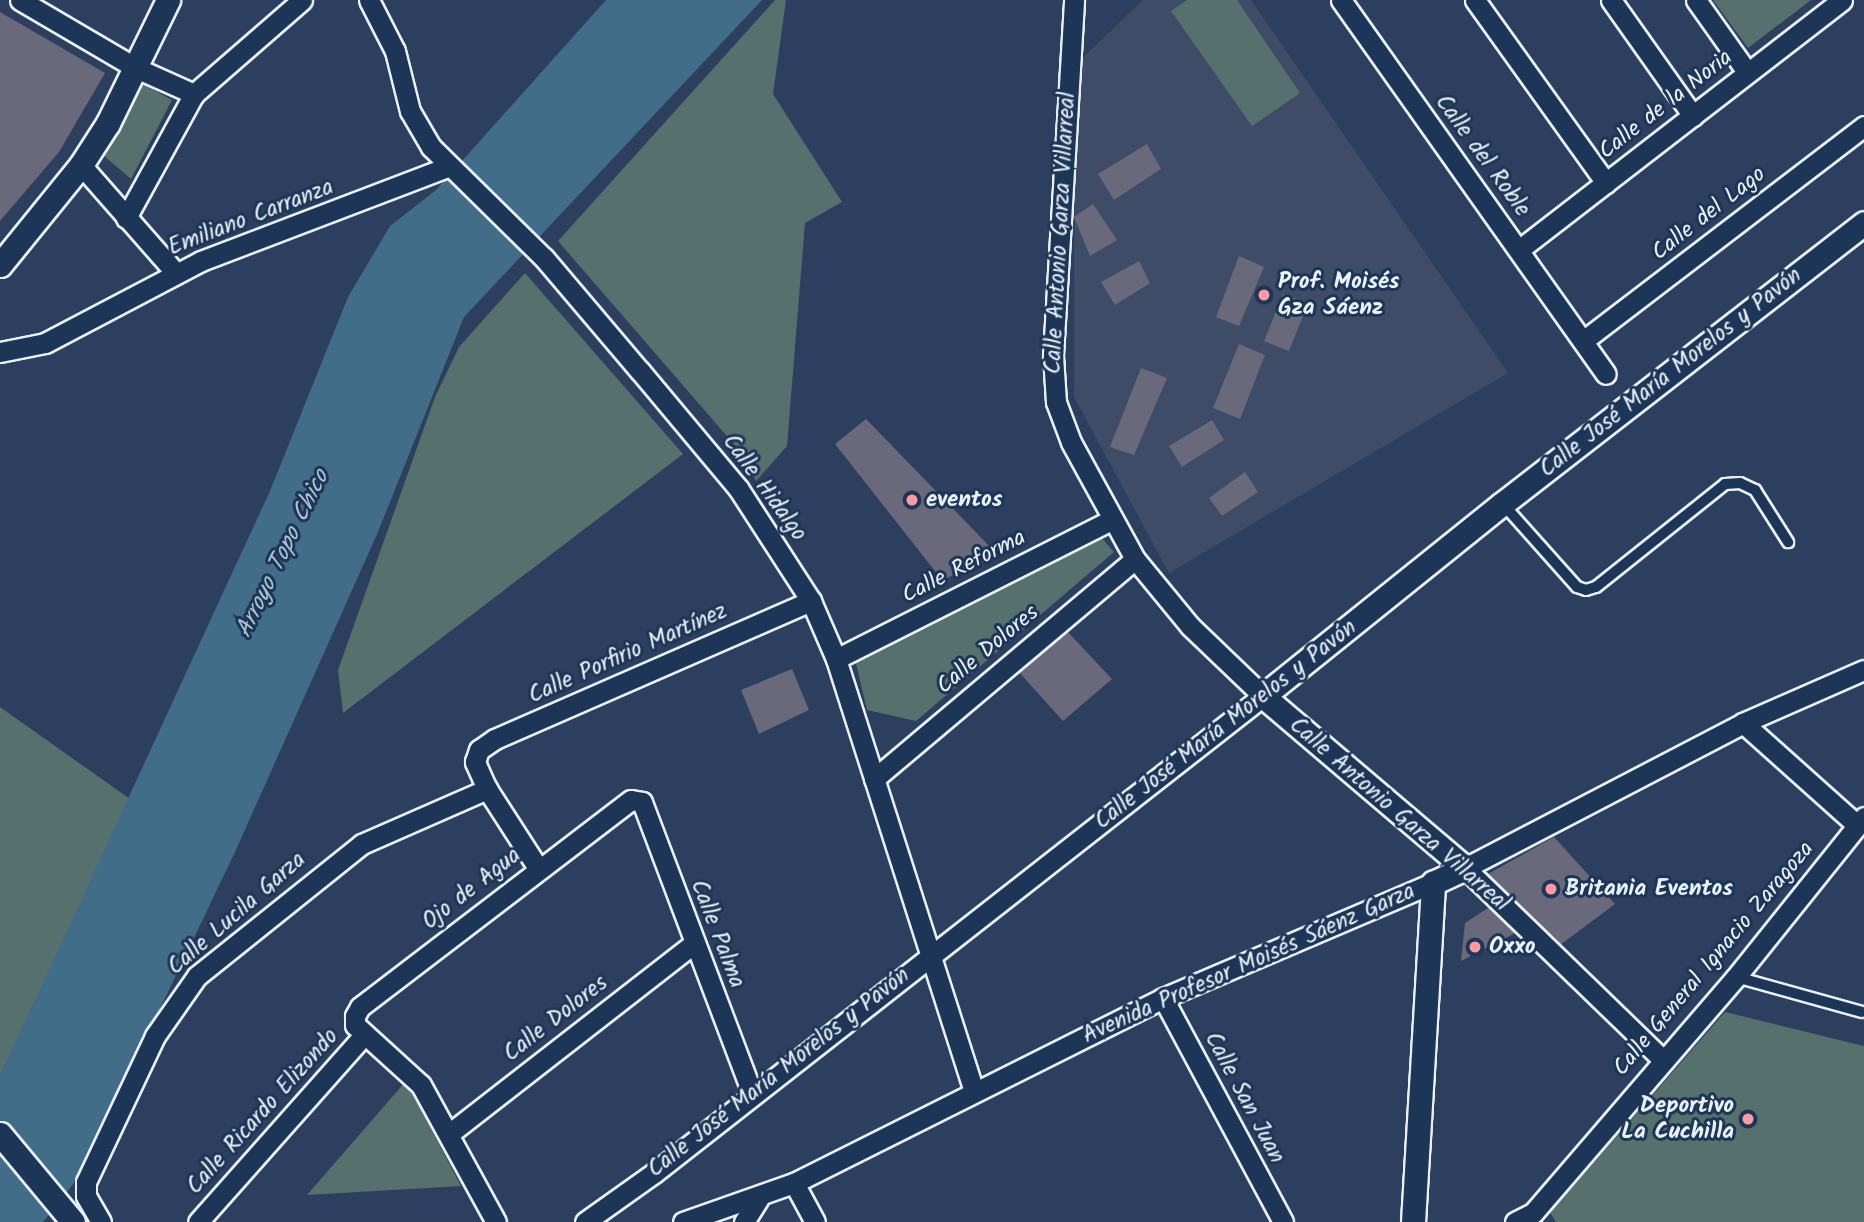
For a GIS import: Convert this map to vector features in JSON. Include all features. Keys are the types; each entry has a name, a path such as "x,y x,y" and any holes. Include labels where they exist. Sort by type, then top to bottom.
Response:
{"street":[{"path":"20,0 136,68 194,94"},
{"path":"0,265 80,165 136,68 168,0"},
{"path":"126,218 194,94 302,0"},
{"name":"Calle Hidalgo","path":"369,0 395,51 415,123 451,171 544,258 738,488 811,601 836,659 974,1092"},
{"name":"Calle Antonio Garza Villarreal","path":"1074,0 1053,373 1062,424 1135,559 1190,626 1263,696 1465,867 1662,1059"},
{"name":"Calle del Roble","path":"1341,0 1606,374"},
{"path":"1475,0 1606,183"},
{"path":"1611,0 1693,116"},
{"path":"1696,0 1748,72"},
{"name":"Calle de la Noria","path":"1520,249 1842,0"},
{"name":"Calle del Lago","path":"1583,341 1864,125"},
{"path":"80,165 175,272"},
{"name":"Emiliano Carranza","path":"0,352 45,343 175,272 451,171"},
{"name":"Calle José María Morelos y Pavón","path":"585,1222 1263,696 1502,503 1864,223"},
{"name":"Calle Reforma","path":"836,659 1113,519"},
{"name":"Calle Dolores","path":"874,779 1135,559"},
{"name":"Calle Porfirio Martínez","path":"487,789 475,762 479,750 495,739 811,601"},
{"name":"Avenida Profesor Moisés Sáenz Garza","path":"683,1222 794,1184 1163,998 1433,883 1743,723 1864,670"},
{"path":"1743,723 1860,821"},
{"path":"487,789 538,868"},
{"name":"Calle Lucila Garza","path":"101,1222 86,1196 86,1182 155,1036 197,976 362,844 487,789"},
{"name":"Ojo de Agua","path":"360,1029 360,1007 538,868 631,800"},
{"name":"Calle Palma","path":"631,800 642,802 752,1093"},
{"name":"Calle General Ignacio Zaragoza","path":"1528,1219 1662,1059 1736,977 1860,821"},
{"path":"1413,1222 1433,883"},
{"name":"Calle Dolores","path":"449,1134 694,943"},
{"name":"Calle San Juan","path":"1163,998 1283,1222"},
{"path":"360,1029 407,1068 449,1134 496,1222"},
{"name":"Calle Ricardo Elizondo","path":"198,1222 360,1029"},
{"path":"0,1134 67,1216"},
{"path":"794,1184 816,1222"},
{"path":"744,1222 759,1198"}],"lane":[{"path":"1502,503 1577,587 1586,590 1596,587 1725,484 1740,483 1755,491 1788,542"},
{"path":"1736,977 1862,1012"}],"shaded area":[{"name":"Prof. Moisés Gza Sáenz","path":"1143,0 1251,0 1508,373 1169,573 1074,397 1075,65"}],"green space":[{"path":"775,0 786,0 773,94 842,202 805,223 787,446 756,481 745,457 558,241"},
{"path":"1187,0 1237,0 1300,93 1252,126 1171,11"},
{"path":"1713,0 1811,0 1748,48"},
{"path":"139,82 172,100 131,179 103,155"},
{"path":"525,273 683,454 343,713 338,670 435,397 459,347"},
{"path":"1100,536 1114,552 916,721 867,710 854,655"},
{"path":"0,707 130,799 0,1076"},
{"name":"Deportivo La Cuchilla","path":"1725,1012 1864,1046 1864,1222 1556,1222 1547,1208 1569,1191"},
{"path":"406,1081 461,1186 307,1195"}],"water":[{"name":"Arroyo Topo Chico","path":"606,0 762,0 464,317 378,532 235,852 81,1174 43,1222 0,1222 0,1076 270,491 348,297 390,226 436,190"}],"building":[{"path":"0,12 105,73 59,152 0,221"},
{"path":"1147,144 1161,169 1114,200 1098,174"},
{"path":"1093,204 1117,240 1090,256 1074,217"},
{"path":"1239,256 1264,267 1239,326 1216,317"},
{"path":"1139,261 1150,283 1115,305 1101,282"},
{"path":"1283,294 1308,303 1289,351 1264,341"},
{"path":"1239,344 1265,355 1240,419 1213,408"},
{"path":"1141,368 1167,378 1134,455 1110,447"},
{"name":"eventos","path":"866,419 999,556 942,580 835,444"},
{"path":"1212,420 1224,440 1182,467 1169,446"},
{"path":"1245,472 1258,492 1222,516 1209,498"},
{"path":"1065,629 1112,679 1063,721 1017,670"},
{"path":"792,669 809,710 759,734 741,690"},
{"name":"Britania Eventos","path":"1554,837 1615,904 1556,948 1488,874"},
{"name":"Oxxo","path":"1491,906 1517,932 1461,961 1465,923"}],"place":[{"name":"Prof. Moisés Gza Sáenz","path":"1264,295"},
{"name":"eventos","path":"912,500"},
{"name":"Britania Eventos","path":"1551,889"},
{"name":"Oxxo","path":"1475,947"},
{"name":"Deportivo La Cuchilla","path":"1748,1119"}]}
